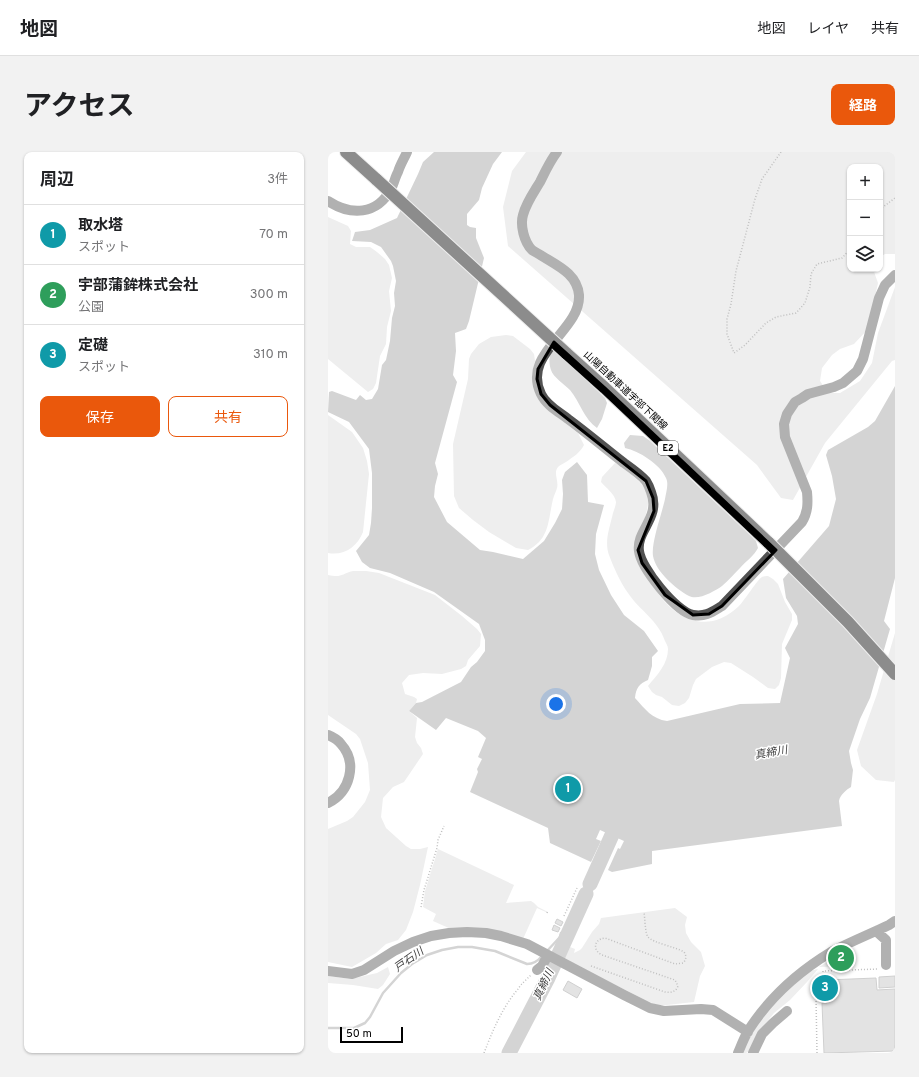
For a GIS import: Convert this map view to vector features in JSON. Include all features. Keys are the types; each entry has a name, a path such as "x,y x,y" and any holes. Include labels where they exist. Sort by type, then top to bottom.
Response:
{"highway":[{"name":"山陽自動車道宇部下関線","path":"346,152 605,388 769,543 848,622 895,674"}],"street":[{"path":"328,201 345,210 355,212 373,207 387,196 392,188 406,152"},
{"path":"557,152 531,198 523,215 522,225 527,243 532,250 565,270 572,277 578,288 579,296 578,307 573,318 544,355 538,369 537,379 541,394 550,405 646,481 654,498 654,511 641,538 638,550 642,563 665,595 679,607 693,615 709,614 722,606 802,522 805,517 808,502 807,492 785,437 784,424 787,414 795,402 808,394 843,383 857,371 864,359 879,298 885,285 895,275"},
{"path":"328,735 340,742 345,749 350,764 350,772 346,786 337,798 328,803"},
{"path":"738,1053 748,1032 761,1013 777,993 792,979 832,952 895,921"},
{"path":"876,931 886,940 883,967"},
{"path":"328,971 352,974 364,970 394,951 413,942 431,936 467,932 486,933 527,944 650,1008 664,1011 694,1009 713,1010 748,1032"},
{"path":"537,970 550,956"},
{"path":"753,1053 762,1034 787,1010"}],"path":[{"path":"781,152 762,179 755,199 736,271 727,319 727,334 734,353 766,323 776,318 796,312 805,303 810,287 811,274 817,264 842,258 847,252"},
{"path":"883,207 895,198"},
{"path":"421,907 424,890 438,840 444,826"},
{"path":"564,916 577,888"},
{"path":"572,968 578,964 583,964 665,992 672,993 675,991 678,986 675,980 602,955 595,949 598,941 605,938 675,964 682,963 686,958 686,954 684,952 650,939 648,936 644,912"},
{"path":"817,1053 816,998 822,998 823,971 883,967"},
{"path":"484,1053 494,1027 507,1004 518,988 537,970"}],"highlighted area":[{"path":"554,342 605,388 776,550 722,606 709,614 693,615 665,595 642,563 638,550 654,511 653,498 646,481 550,405 541,394 537,379 538,369"}],"shaded area":[{"path":"526,152 895,152 895,254 883,255 883,164 847,164 847,272 874,272 878,283 868,329 854,344 840,349 832,355 822,368 820,381 828,393 840,393 860,381 872,363 878,333 895,287 895,360 892,361 825,443 793,500 781,498 757,465 508,246 503,207 512,171"},
{"path":"328,217 348,226 351,231 350,244 356,247 370,247 385,259 389,265 392,278 389,291 391,311 387,327 386,344 380,356 376,383 373,389 368,392 328,359"},
{"path":"506,335 513,336 534,354 535,361 532,380 535,393 552,413 578,433 584,445 576,455 558,467 556,474 557,488 553,499 547,528 544,535 535,546 528,550 516,548 489,532 459,508 454,496 453,444 468,379 469,359 479,344 491,337"},
{"path":"554,350 605,398 607,403 602,419 597,428 585,415 570,390 552,373 550,368 550,359"},
{"path":"328,415 352,432 363,448 369,474 363,532 354,546 345,552 334,554 328,553"},
{"path":"630,435 643,436 649,440 756,541 758,548 754,554 725,584 711,593 697,597 689,596 678,589 662,574 658,568 653,556 653,550 665,499 667,480 654,463 643,455 625,448 624,443"},
{"path":"615,463 625,468 643,486 647,493 647,511 635,544 653,587 665,602 675,611 695,621 706,622 717,620 728,615 739,606 762,577 768,576 778,584 785,602 792,614 792,620 782,644 781,678 779,685 775,689 768,688 731,663 724,662 712,667 696,679 689,698 685,703 679,706 672,705 662,697 652,692 648,686 664,664 668,654 668,648 658,627 632,599 625,589 617,575 609,555 607,539 616,502 612,494 601,482 602,477"},
{"path":"353,571 379,573 435,595 462,616 481,634 480,646 468,660 466,666 461,669 442,674 423,673 409,675 402,683 405,694 417,699 416,703 409,711 417,718 415,737 423,754 404,782 393,787 383,798 381,817 386,828 406,846 411,849 428,847 413,912 406,930 398,940 386,944 376,953 352,967 328,962 328,829 353,817 365,802 370,790 368,763 360,739 356,734 328,715 328,575 339,576"},
{"path":"895,633 894,782 876,780 861,766 857,750 877,694"},
{"path":"438,849 514,885 506,903 531,901 548,913 537,908 523,939 451,929 433,921 436,914 423,907 425,891"},
{"path":"675,908 687,917 685,925 686,933 691,942 701,952 705,966 700,976 694,1002 657,1005 564,959 570,947 575,949 574,953 582,948 599,924 601,918"},
{"path":"847,949 848,966 819,967"},
{"path":"388,967 390,974 383,985 378,989 328,983 328,976 351,979 377,973"},
{"path":"818,969 790,1000 774,1013 758,1033 748,1052 739,1053 765,1010 809,971"}],"water":[{"path":"434,152 502,152 493,164 482,188 479,200 467,214 467,225 476,228 476,238 484,258 466,329 455,333 456,351 453,375 457,382 435,463 438,474 434,497 447,522 480,550 523,559 544,541 555,523 562,509 562,480 565,472 577,462 587,475 588,502 604,505 596,534 595,554 599,570 611,595 624,615 644,631 658,651 652,657 652,666 648,680 638,687 635,698 653,716 667,721 740,704 780,703 790,658 785,648 798,624 797,616 786,598 783,579 829,526 836,499 826,455 828,450 868,427 875,421 895,386 895,578 884,621 890,629 870,698 860,719 849,751 853,770 851,787 844,793 839,801 842,826 652,851 652,864 612,872 608,870 618,848 620,849 624,841 600,830 596,839 601,841 591,862 550,843 548,828 470,792 478,772 477,769 482,759 478,757 486,738 478,731 446,718 436,730 409,711 416,703 422,702 461,682 471,667 477,662 485,651 485,640 479,624 434,592 390,573 370,568 362,562 356,551 369,535 371,523 372,473 369,449 349,422 328,412 329,392 332,391 356,400 360,395 366,400 372,399 378,389 382,365 386,360 390,341 392,318 395,306 394,293 396,281 393,266 381,247 371,242 352,241 355,232 370,230 397,218 423,162"}],"building":[{"path":"567,781 576,788 569,797 560,790"},
{"path":"557,919 563,922 561,926 555,923"},
{"path":"554,925 560,928 558,932 552,930"},
{"path":"895,976 895,987 879,988 879,977"},
{"path":"876,978 877,990 895,989 895,1051 824,1053 822,1003 827,1003 826,980"},
{"path":"568,981 582,989 577,998 563,990"}],"waterway":[{"name":"真締川","path":"590,884 620,817"},
{"name":"真締川","path":"509,1053 548,978 586,894"},
{"path":"547,951 560,937 561,933 567,936"},
{"name":"戸石川","path":"328,1028 354,1028 365,1023 370,1017 383,993 401,973 427,955 458,947 472,947 495,951 527,964 536,962 542,956"}],"place":[{"name":"取水塔","path":"568,789"},
{"name":"宇部蒲鉾株式会社","path":"841,958"},
{"name":"定礎","path":"825,988"}]}
